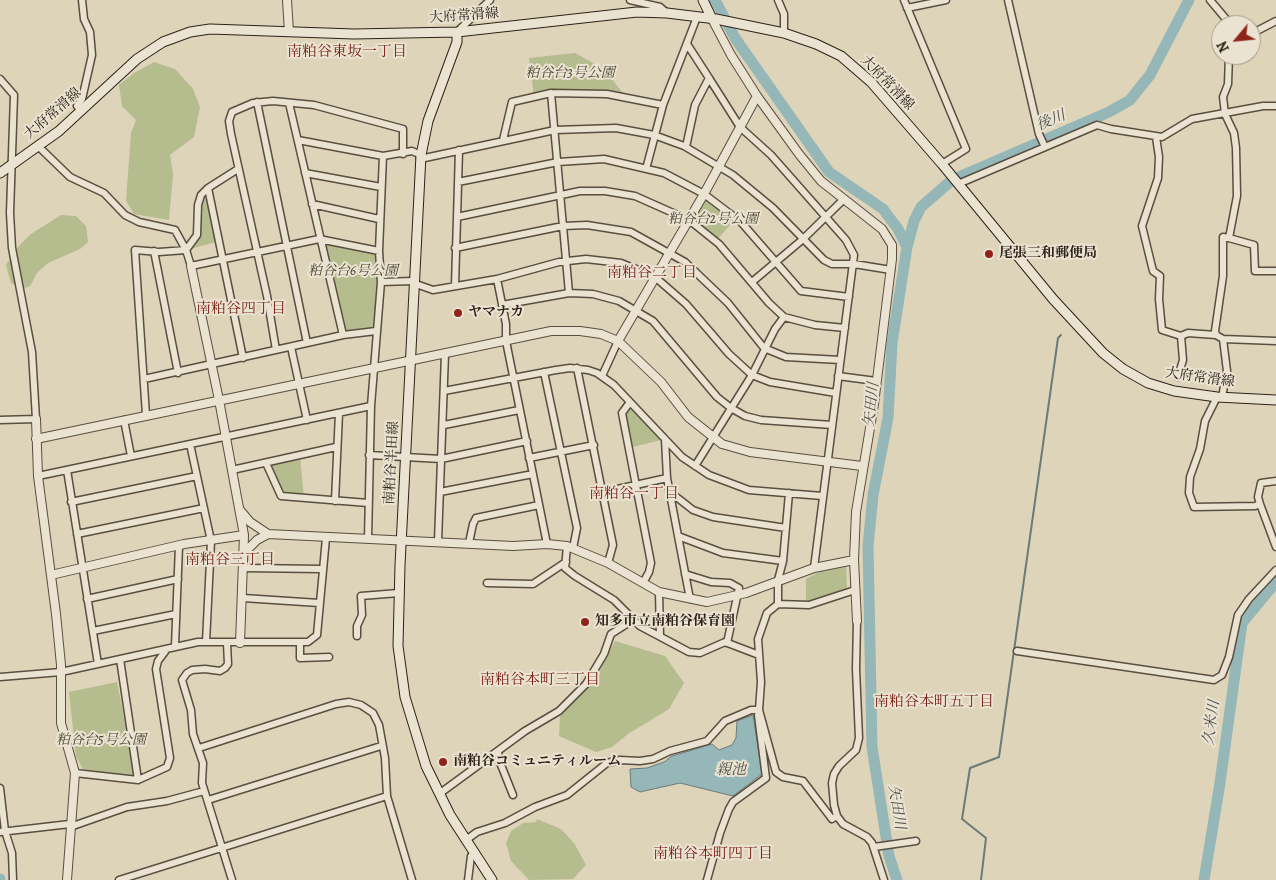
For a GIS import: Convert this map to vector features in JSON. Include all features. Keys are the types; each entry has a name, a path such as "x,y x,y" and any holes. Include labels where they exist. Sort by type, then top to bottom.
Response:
{"main road":[{"path":"703,0 714,19"},
{"name":"大府常滑線","path":"0,173 39,147 137,59 164,42 190,32 210,29 354,34 457,32 637,12 666,13 714,19 784,33 816,44 848,63 871,82 942,164 1053,299 1103,353 1148,383 1174,391 1220,397 1276,400"},
{"name":"南粕谷半田線","path":"457,32 457,42 428,121 421,157 413,282 398,646 405,698 419,748 439,794 492,880"}],"street":[{"path":"80,110 77,106 82,99 92,54 90,32 84,19 82,0"},
{"path":"287,0 289,32"},
{"path":"457,32 470,22 490,0"},
{"path":"633,0 639,7 637,12"},
{"path":"633,0 660,7 666,13"},
{"path":"778,0 784,14 784,33"},
{"path":"904,0 966,149 942,164"},
{"path":"907,8 946,0"},
{"path":"1008,0 1039,134 1045,147"},
{"path":"1210,0 1223,15"},
{"path":"646,169 663,105 697,17"},
{"path":"714,19 757,96 821,181 864,213 889,238 892,245 891,270 870,429 862,466 856,512 854,560 859,738 856,750 839,766 833,778 834,805 837,816 846,826 867,837 876,846 884,880"},
{"path":"1261,29 1276,21"},
{"path":"687,44 740,127 771,155 852,249 854,264 814,568"},
{"path":"1229,65 1228,84 1223,97 1225,114 1234,133 1237,196 1229,238"},
{"path":"686,147 695,105 709,78"},
{"path":"0,79 14,95 13,154 10,166 12,248 32,352 38,476 52,575 61,672 61,724 75,773 67,880"},
{"path":"503,140 512,102 551,93 606,94 663,105"},
{"path":"551,93 569,293"},
{"path":"602,376 618,341 704,194 757,96"},
{"path":"276,350 267,296 228,121 232,112 257,102 273,100 314,105 403,129 403,154"},
{"path":"257,102 307,343"},
{"path":"289,102 319,239 343,336"},
{"path":"958,184 1098,125 1156,137 1174,132 1192,119 1263,106 1276,106"},
{"path":"298,140 383,156 412,151 421,157 554,130 616,128 654,134 686,147 718,165 773,208 802,240 824,260 832,264 854,264 891,270"},
{"path":"1156,137 1159,157 1158,178 1142,226 1153,271 1160,276 1159,299 1162,330 1181,336 1188,333 1216,335 1223,338 1276,341"},
{"path":"39,147 70,177 104,193 125,215 139,222 175,230 186,250 219,400 244,535 245,552 240,643"},
{"path":"455,286 459,150"},
{"path":"368,539 371,406 381,282 379,251 383,156"},
{"path":"458,182 558,162 604,159 664,173 704,194 741,222 802,291 849,297"},
{"path":"186,250 197,235 198,205 202,195 208,188 238,169"},
{"path":"305,173 381,186"},
{"path":"208,188 243,358"},
{"path":"457,217 560,195 597,190 630,195 689,220 719,244 769,303 784,317 815,325 845,328"},
{"path":"752,282 802,240 844,199"},
{"path":"312,204 380,219"},
{"path":"456,248 563,226 587,225 632,232 685,262 728,303 764,348 786,357 840,360"},
{"path":"1216,335 1216,315 1224,276 1223,237 1254,244 1255,271 1276,271"},
{"path":"190,266 319,239 379,251"},
{"path":"146,414 135,250 186,250"},
{"path":"154,251 178,373"},
{"path":"381,282 413,282 433,290 497,279 567,261 586,259 610,261 655,277 686,304 729,354 752,375 770,382 836,393"},
{"path":"497,279 506,341 547,544"},
{"path":"502,304 569,293 593,294 619,302 637,310 658,326 717,397 731,408 745,416 761,420 832,426"},
{"path":"695,466 752,375 764,348 784,317"},
{"path":"36,439 84,431 146,414 300,385 551,331 580,330 601,334 618,341 661,382 688,417 712,438 733,449 828,460 862,466"},
{"path":"144,379 210,366 307,343 376,331"},
{"path":"1178,377 1183,360 1181,336"},
{"path":"1223,338 1227,371 1220,397 1205,421 1200,449 1190,477 1190,500 1194,507 1260,504"},
{"path":"291,347 307,420"},
{"path":"438,541 444,425 445,354"},
{"path":"577,368 604,492 613,545 608,563"},
{"path":"444,391 513,376 577,368 597,373 630,402 665,439 695,466 726,482 749,490 822,496"},
{"path":"544,372 577,528 565,568 614,600 640,626 689,652 700,653 719,644 727,643 758,655"},
{"path":"838,376 876,381"},
{"path":"630,402 622,413 634,486 650,563 650,572 643,583"},
{"path":"38,476 371,406"},
{"path":"444,425 520,410"},
{"path":"335,501 339,413"},
{"path":"0,420 36,419"},
{"path":"124,420 131,456"},
{"path":"665,439 667,478 690,599"},
{"path":"369,455 441,459 526,441"},
{"path":"190,444 211,541 206,642"},
{"path":"529,458 594,444"},
{"path":"232,470 336,447"},
{"path":"266,463 281,496 368,503"},
{"path":"67,470 98,664"},
{"path":"440,492 533,474"},
{"path":"71,502 197,476"},
{"path":"604,492 667,478"},
{"path":"1276,481 1264,481 1260,484 1258,496 1276,547"},
{"path":"670,492 693,510 714,517 786,528"},
{"path":"778,604 778,580 782,561 789,493"},
{"path":"469,543 476,518 539,505"},
{"path":"77,534 204,508"},
{"path":"240,510 250,522 268,534 513,546 547,544 570,547 608,563 658,592 707,602 738,595 814,568 854,560"},
{"path":"245,552 257,540 268,534"},
{"path":"52,575 82,566 244,535"},
{"path":"678,536 723,553 782,561"},
{"path":"0,677 61,672 175,646 206,642 308,642 317,635 326,538"},
{"path":"175,646 179,546"},
{"path":"487,583 533,584 566,562"},
{"path":"244,568 322,569"},
{"path":"1017,651 1214,680 1222,675 1229,658 1238,616 1249,599 1276,570"},
{"path":"686,574 711,582 730,583 739,588 727,643"},
{"path":"87,599 178,579"},
{"path":"707,880 729,809 734,802 766,778 757,716 761,682 758,639 768,613 778,604 809,605 855,590"},
{"path":"658,592 660,636"},
{"path":"357,636 357,626 362,615 362,596 399,593"},
{"path":"243,598 320,603"},
{"path":"93,631 176,614"},
{"path":"439,794 534,725 558,712 580,692 604,654 611,634 633,620"},
{"path":"300,642 300,658 330,657"},
{"path":"227,643 228,664 225,668 220,671 192,670 182,680 191,710 194,734 203,763 202,783 232,880"},
{"path":"75,773 138,780 162,770 169,763 156,669 158,661 167,649"},
{"path":"120,659 138,780"},
{"path":"199,748 328,706 349,702 362,705 373,713 381,732 381,746 385,758 387,796 412,880"},
{"path":"466,840 477,832 505,823 535,807 567,795 607,763 620,760 646,760 670,751 707,742 725,721 751,710 759,711"},
{"path":"759,711 776,772 783,777 803,781 832,818 837,816"},
{"path":"208,800 381,746"},
{"path":"498,751 499,760 513,794"},
{"path":"0,788 2,832 12,853 13,880"},
{"path":"2,832 70,825 127,808 167,802 204,791"},
{"path":"118,880 387,796"},
{"path":"876,846 916,841"},
{"path":"468,880 471,856 474,852"}],"green space":[{"name":"粕谷台3号公園","path":"575,53 604,69 626,97 607,94 534,97 529,58"},
{"path":"154,62 175,69 193,89 200,107 194,137 170,155 173,174 169,220 134,214 126,201 131,133 136,120 122,106 119,85 134,73"},
{"name":"粕谷台2号公園","path":"704,194 736,218 716,241 689,220"},
{"path":"206,197 216,242 190,249 194,244 201,206"},
{"path":"61,215 76,216 86,226 88,242 80,249 48,263 37,273 30,286 22,289 11,283 6,265 16,249 31,234"},
{"name":"粕谷台6号公園","path":"319,239 379,251 376,331 343,335"},
{"path":"630,402 665,439 629,448 622,413"},
{"path":"300,455 304,499 281,496 266,463"},
{"path":"846,564 847,589 806,603 806,579 817,573"},
{"path":"615,641 665,656 684,683 669,709 628,734 612,747 596,752 559,736 560,717 571,697 596,678"},
{"name":"粕谷台5号公園","path":"117,682 135,772 133,777 83,769 76,756 69,692"},
{"path":"537,819 561,829 574,843 586,865 573,879 529,880 511,861 506,843 511,831 523,823 536,822"}],"water":[{"name":"親池","path":"753,715 762,774 733,796 680,783 640,792 631,787 630,769 647,768 664,762 672,756 712,744 719,750 732,745 736,738 737,721"}],"waterway":[{"name":"矢田川","path":"715,0 735,38 829,172 883,209 898,229 907,247"},
{"name":"矢田川","path":"897,880 889,856 872,747 868,546 873,495 888,418 892,343 907,247 914,221 921,207 952,180 1109,112 1130,100 1150,75 1189,0"},
{"path":"981,880 986,838 962,819 970,768 999,757 1058,338 1061,335"},
{"name":"久米川","path":"1204,880 1220,783 1242,623 1276,582"}],"place":[{"name":"尾張三和郵便局","path":"989,254"},
{"name":"ヤマナカ","path":"458,313"},
{"name":"知多市立南粕谷保育園","path":"585,622"},
{"name":"南粕谷コミュニティルーム","path":"443,762"}],"district":[{"name":"南粕谷東坂一丁目","path":"347,52"},
{"name":"南粕谷二丁目","path":"652,273"},
{"name":"南粕谷四丁目","path":"241,309"},
{"name":"南粕谷一丁目","path":"634,494"},
{"name":"南粕谷三丁目","path":"230,560"},
{"name":"南粕谷本町三丁目","path":"540,680"},
{"name":"南粕谷本町五丁目","path":"934,702"},
{"name":"南粕谷本町四丁目","path":"713,854"}],"water label":[{"name":"後川","path":"1051,121"}]}
